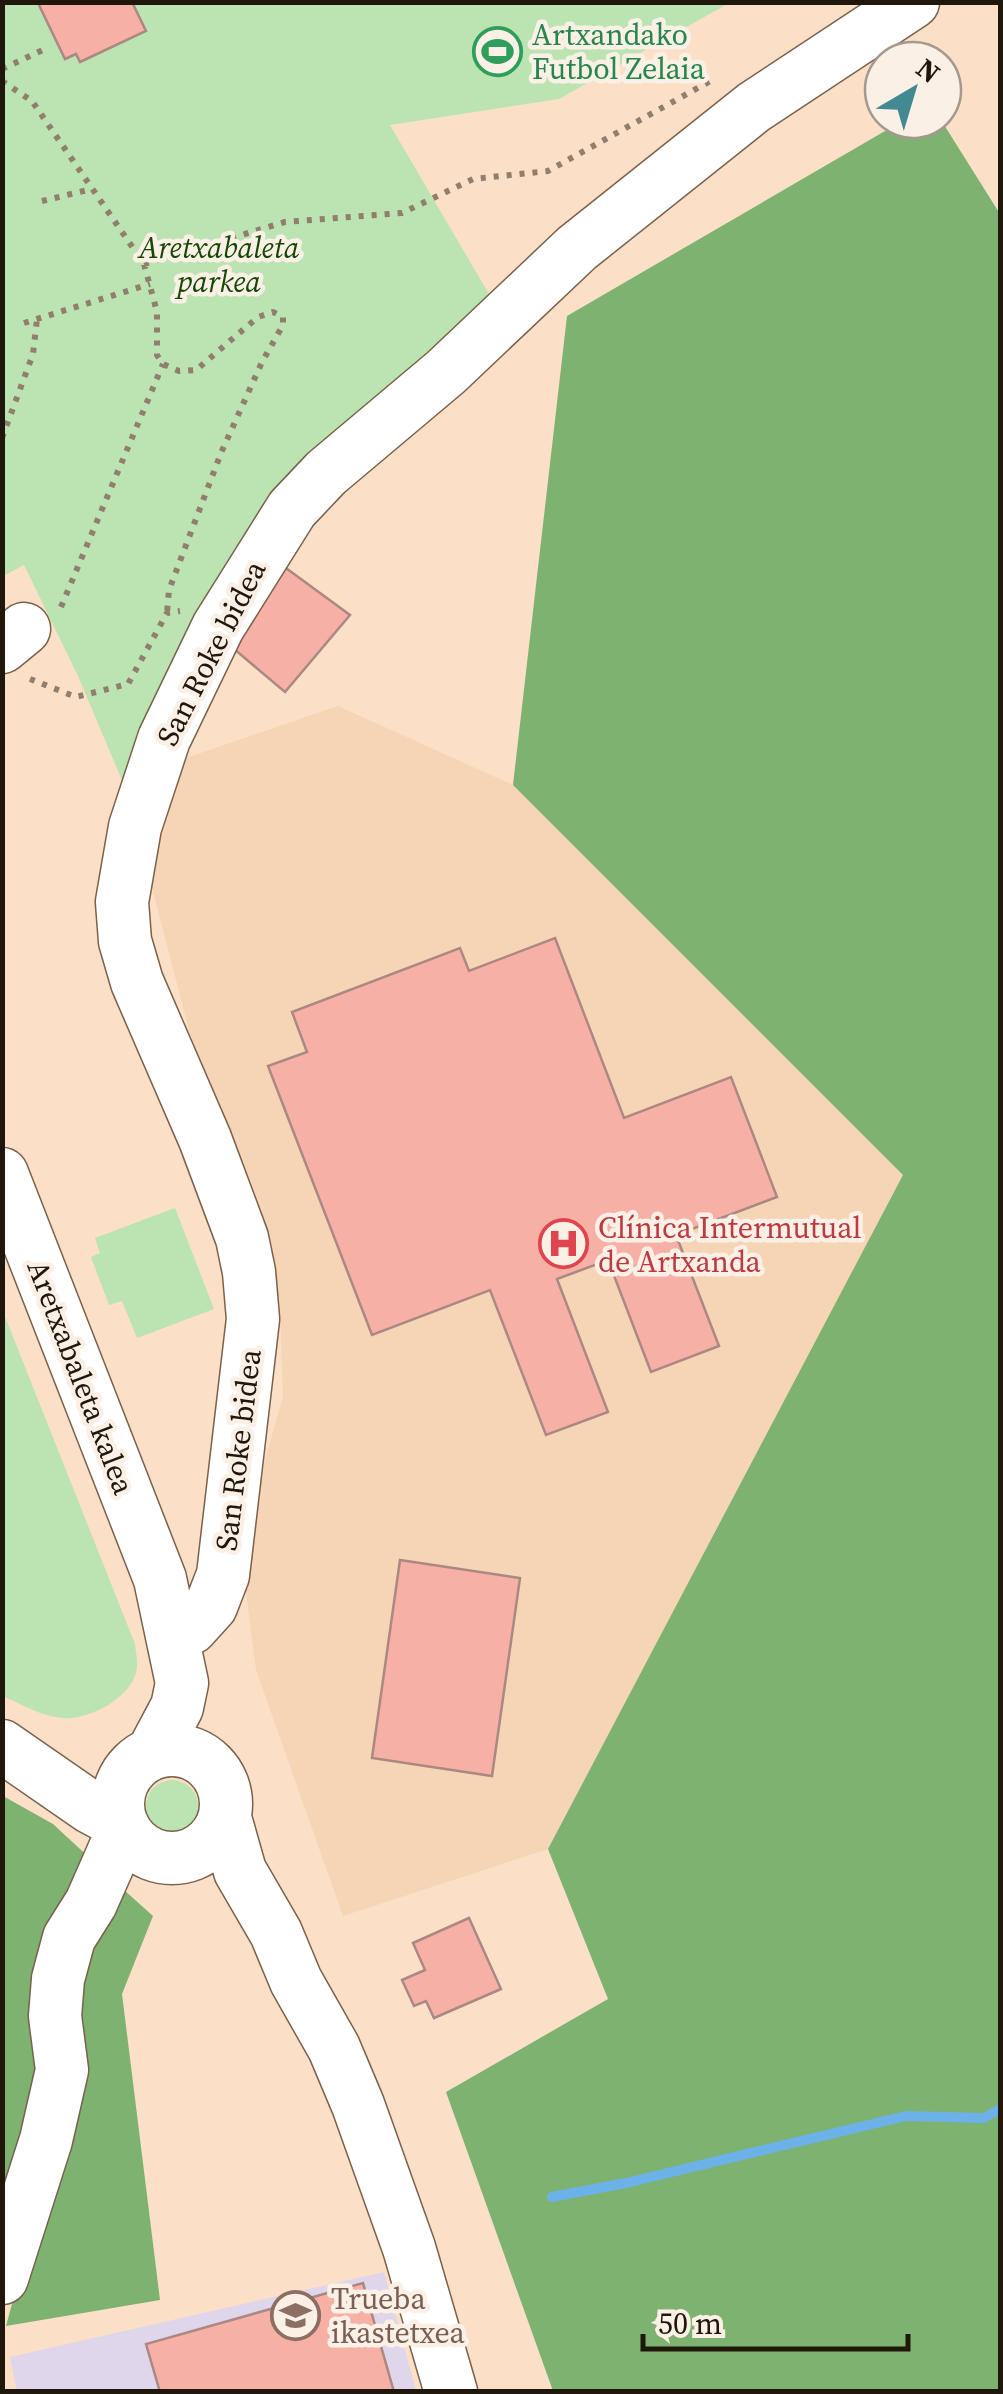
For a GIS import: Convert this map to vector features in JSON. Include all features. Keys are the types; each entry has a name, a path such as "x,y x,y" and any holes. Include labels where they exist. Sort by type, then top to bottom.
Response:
{"street":[{"name":"San Roke bidea","path":"191,1628 211,1606 224,1575 253,1319 242,1238 205,1139 143,998 125,940 122,902 134,828 164,739 218,627 269,543 326,473 446,372 578,248 754,107 913,2"},
{"name":"Aretxabaleta kalea","path":"2,1174 160,1579 182,1683 178,1707 145,1758"},
{"name":"Aretxabaleta kalea","path":"160,1579 191,1628 198,1649 219,1794 240,1871 276,1933 296,1980"},
{"path":"2,1744 95,1765 186,1752 219,1794 218,1834 206,1847 191,1855 144,1842 120,1790 127,1775 145,1758"},
{"path":"2,1744 144,1842 231,1910 296,1980 334,2048 365,2122 409,2248 451,2392"},
{"path":"2,2278 46,2140 62,2070 55,2016 58,1979 68,1938 91,1903 144,1842"}],"path":[{"path":"2,70 45,49"},
{"path":"144,264 286,222 402,214 473,178 548,171 714,80 732,84 754,107"},
{"path":"2,81 32,101 144,264 157,312 157,355 163,364 180,371 196,370 258,317 273,312 283,317 283,325 220,453 168,590 167,613"},
{"path":"42,201 92,189"},
{"path":"24,323 150,284"},
{"path":"2,438 33,354 37,319"},
{"path":"42,685 28,647 163,364"},
{"path":"42,685 76,697 128,684 157,630"},
{"path":"28,647 42,685"}],"shaded area":[{"name":"Clínica Intermutual de Artxanda","path":"338,706 513,785 904,1175 548,1849 343,1916 256,1670 240,1546 283,1397 280,1312 189,1030 150,880 154,769"},
{"name":"Trueba ikastetxea","path":"384,2272 416,2391 17,2391 10,2357"}],"green space":[{"name":"Aretxabaleta parkea","path":"3,3 729,3 559,99 390,125 493,301 275,510 124,785 78,676 24,565 3,576"},
{"path":"870,140 954,140 1000,214 1000,2391 553,2391 446,2092 608,1999 548,1849 903,1175 513,785 567,316"},
{"path":"175,1208 214,1309 137,1338 122,1301 109,1305 91,1257 100,1253 95,1238"},
{"path":"2,1309 135,1644 137,1668 131,1684 108,1705 80,1717 53,1717 3,1696"},
{"path":"172,1780 190,1788 198,1806 190,1824 172,1832 154,1824 146,1806 154,1788"},
{"path":"3,1796 53,1824 94,1862 3,2220"},
{"path":"124,1890 153,1916 122,1994 160,2300 6,2326 66,2106 69,1985"}],"building":[{"path":"132,2 146,31 80,62 76,54 65,59 39,5"},
{"path":"275,560 350,615 285,692 227,643"},
{"path":"555,938 624,1118 731,1077 777,1197 676,1235 719,1346 651,1372 608,1260 557,1279 608,1412 546,1435 490,1290 372,1335 268,1066 307,1052 292,1012 460,948 469,971"},
{"path":"400,1560 520,1578 492,1776 372,1758"},
{"path":"469,1918 501,1989 434,2018 426,2001 414,2006 402,1980 425,1970 413,1943"},
{"path":"363,2283 394,2392 160,2392 146,2344"}],"waterway":[{"path":"552,2197 906,2116 984,2118 1000,2109"}],"place":[{"name":"Artxandako Futbol Zelaia","path":"497,51"},
{"name":"Clínica Intermutual de Artxanda","path":"563,1244"},
{"name":"Trueba ikastetxea","path":"296,2315"}]}
